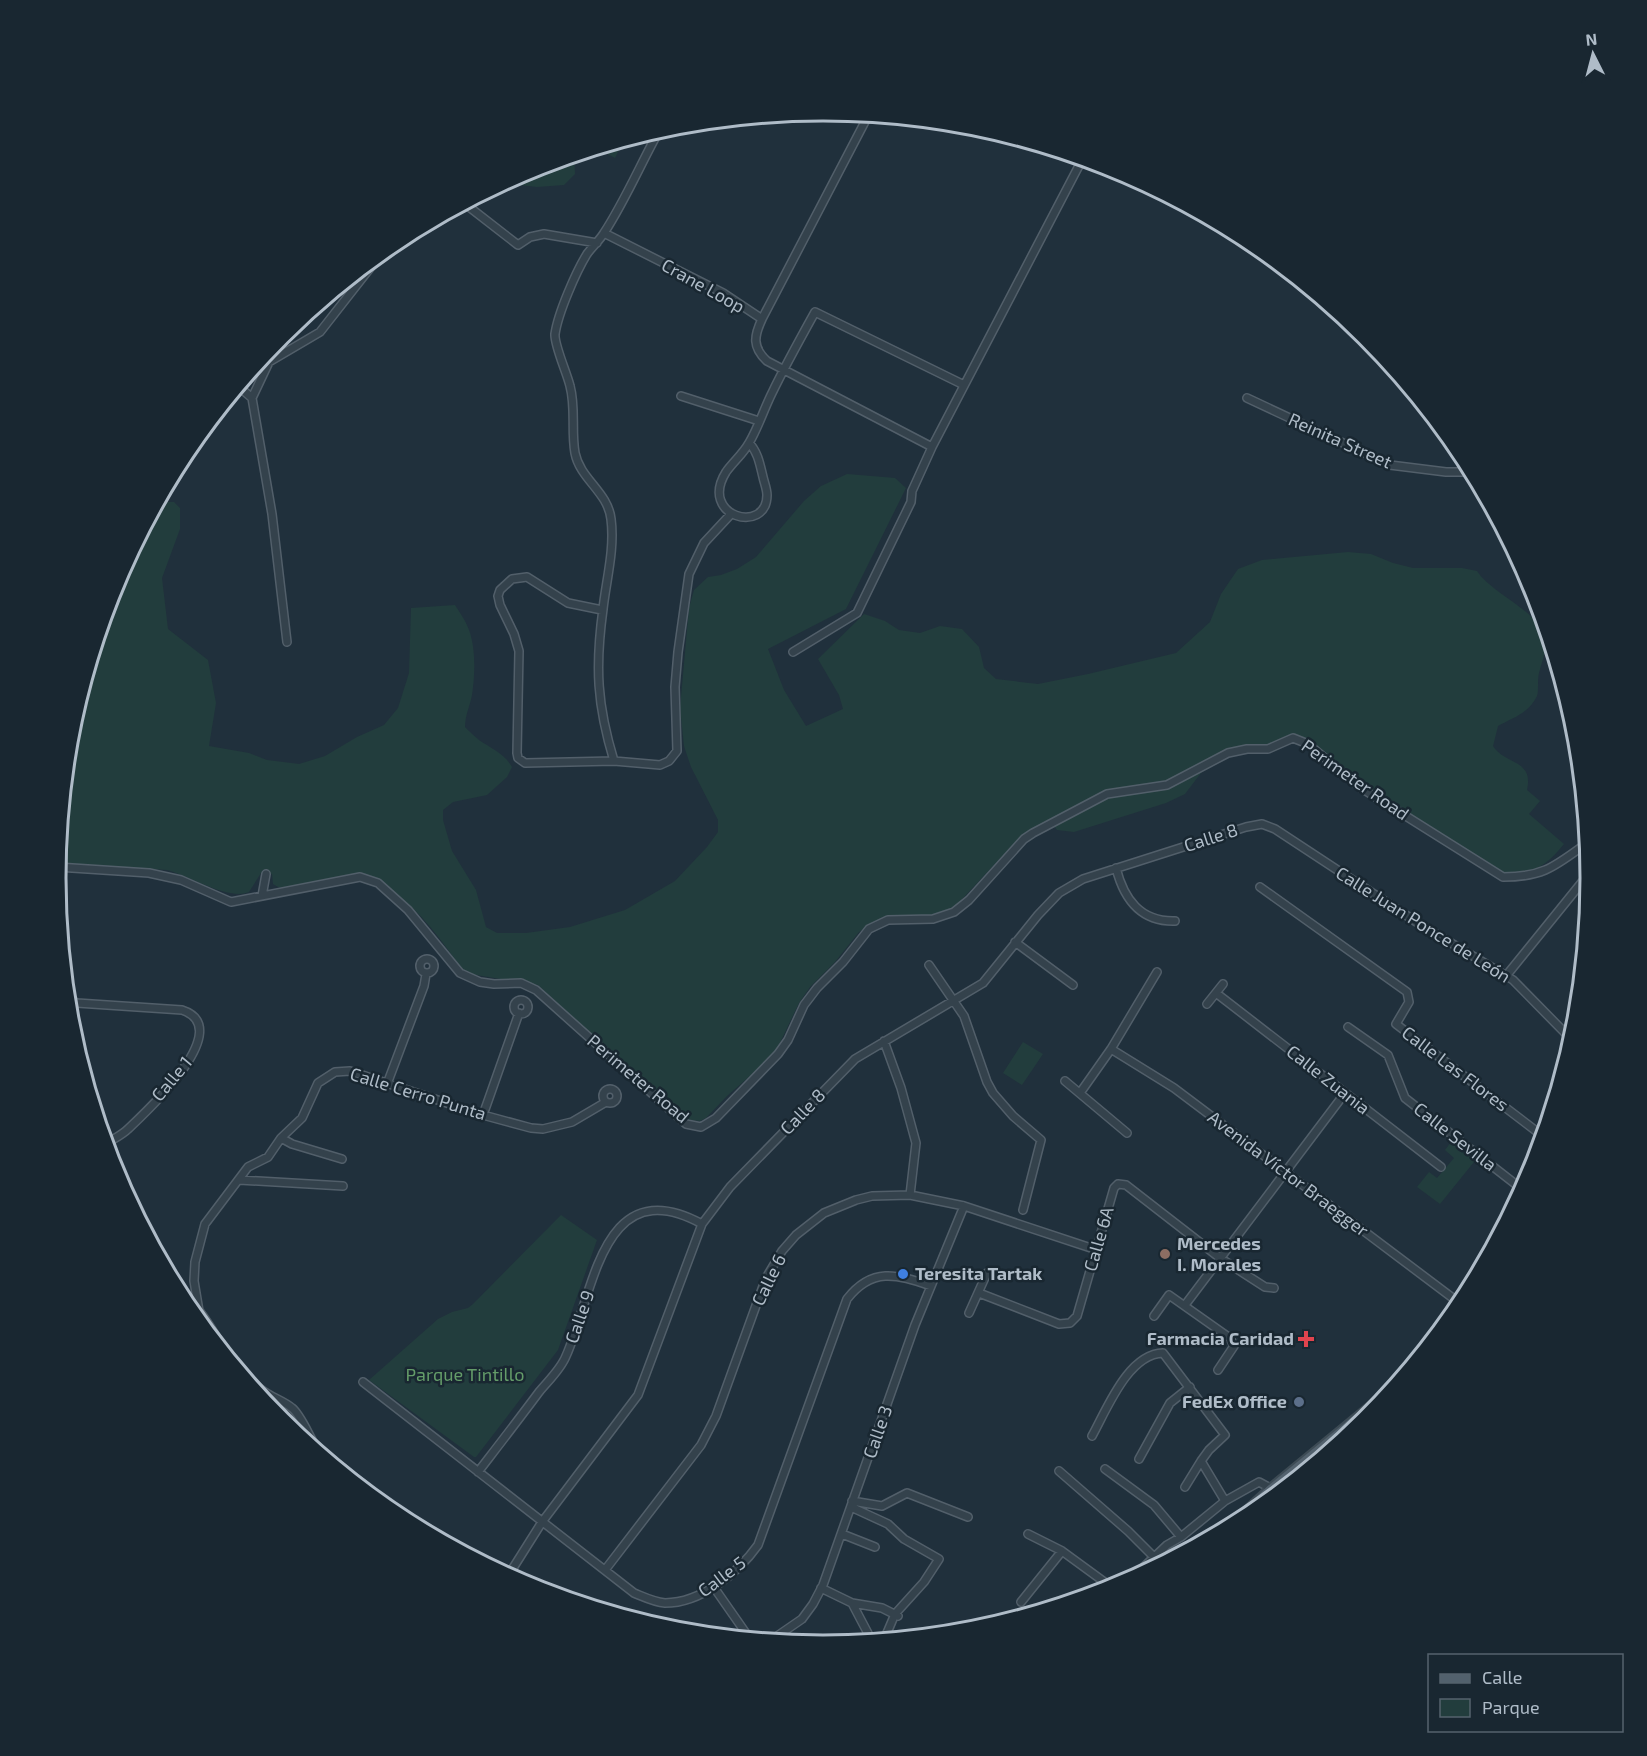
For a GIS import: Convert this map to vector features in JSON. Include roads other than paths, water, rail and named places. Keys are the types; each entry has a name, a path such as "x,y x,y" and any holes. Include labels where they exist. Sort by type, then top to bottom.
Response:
{"street":[{"path":"762,319 865,122"},
{"path":"614,761 604,727 598,687 597,658 611,545 611,518 604,498 579,467 575,456 571,389 566,368 555,343 555,334 564,305 588,252 604,232 654,140"},
{"path":"793,652 857,613 911,502 912,490 932,447 1079,165"},
{"path":"471,208 518,245 530,237 544,234 597,243"},
{"name":"Crane Loop","path":"604,232 723,293 762,319 755,333 756,346 761,355 783,371 932,447"},
{"path":"270,361 320,332 364,275"},
{"path":"749,443 757,456 767,497 763,507 753,516 742,518 726,511 722,502 721,484 726,471 749,443 783,371 815,312 964,385"},
{"path":"268,363 252,398 272,514 287,642"},
{"path":"244,391 252,398"},
{"path":"681,396 759,421"},
{"name":"Reinita Street","path":"1246,398 1390,465 1463,472"},
{"path":"602,610 568,603 522,576 507,582 500,590 498,596 500,605 518,642 518,758 528,765 565,761 614,761 660,765 669,761 677,752 675,687 689,574 704,543 731,514"},
{"name":"Perimeter Road","path":"66,868 149,873 181,880 231,902 360,878 378,883 408,910 460,973 480,982 521,983 536,990 686,1124 701,1127 716,1118 778,1054 788,1040 804,1005 869,929 888,920 933,919 954,912 969,900 1024,839 1033,833 1100,796 1167,785 1228,753 1247,749 1268,749 1293,738 1300,740 1308,744 1358,786 1503,877 1525,877 1549,871 1580,850"},
{"name":"Calle 8","path":"513,1568 542,1522 638,1395 702,1224 730,1187 855,1059 983,983 1015,942 1059,893 1083,879 1246,827 1262,824"},
{"name":"Calle Juan Ponce de León","path":"1262,824 1275,829 1420,925 1513,980 1565,1032"},
{"path":"1116,868 1122,889 1133,904 1150,917 1162,921 1175,921"},
{"path":"262,896 266,874"},
{"path":"1506,976 1581,884"},
{"name":"Calle Las Flores","path":"1260,887 1407,992 1409,1002 1396,1024 1537,1132"},
{"path":"1015,942 1073,985"},
{"path":"928,965 964,1016 987,1082 1000,1103 1041,1140 1023,1210"},
{"path":"1080,1094 1111,1049 1157,972"},
{"path":"387,1084 424,986 426,974"},
{"path":"1207,1004 1223,984"},
{"name":"Calle Zuania","path":"1216,993 1441,1167"},
{"name":"Calle 1","path":"77,1003 182,1010 196,1018 200,1030 199,1039 186,1068 127,1130 113,1139"},
{"path":"483,1115 519,1013"},
{"name":"Calle Sevilla","path":"1348,1027 1388,1055 1405,1098 1516,1184"},
{"path":"884,1041 901,1088 916,1143 910,1195"},
{"name":"Avenida Víctor Braegger","path":"1111,1049 1174,1088 1453,1298"},
{"name":"Calle Cerro Punta","path":"198,1304 194,1281 195,1262 205,1224 248,1167 268,1157 281,1138 302,1118 315,1087 329,1075 341,1070 350,1071 483,1115 543,1129 572,1122 606,1102"},
{"path":"1065,1081 1127,1133"},
{"path":"1185,1305 1345,1093"},
{"path":"281,1138 292,1144 342,1159"},
{"path":"239,1180 344,1186"},
{"name":"Calle 6A","path":"979,1293 1059,1324 1070,1323 1077,1316 1114,1188 1118,1184 1126,1185 1220,1258"},
{"name":"Calle 6","path":"605,1570 701,1445 716,1416 766,1278 782,1251 795,1236 824,1213 841,1205 872,1196 910,1195 964,1206 1097,1250"},
{"name":"Calle 3","path":"780,1634 802,1619 821,1588 931,1286 964,1206"},
{"name":"Calle 9","path":"478,1472 566,1357 602,1253 615,1231 632,1218 657,1211 680,1213 702,1224"},
{"path":"1220,1258 1265,1287 1274,1288"},
{"path":"969,1313 987,1273"},
{"name":"Calle 5","path":"363,1382 634,1593 663,1603 691,1599 745,1562 758,1545 847,1299 867,1280 886,1275 931,1286"},
{"path":"1154,1316 1169,1296 1185,1305 1233,1341 1234,1347 1218,1370"},
{"path":"1092,1436 1126,1374 1152,1354 1163,1353 1225,1434 1201,1461 1185,1487"},
{"path":"1139,1459 1170,1403 1190,1387"},
{"path":"270,1395 292,1408 305,1430"},
{"path":"1201,1461 1225,1501"},
{"path":"1105,1469 1154,1505 1181,1537"},
{"path":"1059,1471 1128,1531 1154,1557"},
{"path":"1149,1561 1167,1545 1181,1537 1225,1501 1259,1482 1271,1489"},
{"path":"852,1504 882,1506 908,1493 968,1517"},
{"path":"852,1504 888,1524 904,1539 939,1559 929,1576 897,1616 888,1632"},
{"path":"842,1534 875,1546"},
{"path":"1028,1534 1062,1551 1104,1582"},
{"path":"1021,1602 1062,1551"},
{"path":"713,1586 744,1631"},
{"path":"821,1588 852,1603 882,1608 897,1616"},
{"path":"852,1603 868,1634"}],"place":[{"name":"Mercedes I. Morales","path":"1165,1254"},
{"name":"Teresita Tartak","path":"903,1274"},
{"name":"Farmacia Caridad","path":"1306,1339"},
{"name":"FedEx Office","path":"1299,1402"}],"park label":[{"name":"Parque Tintillo","path":"465,1375"}]}
